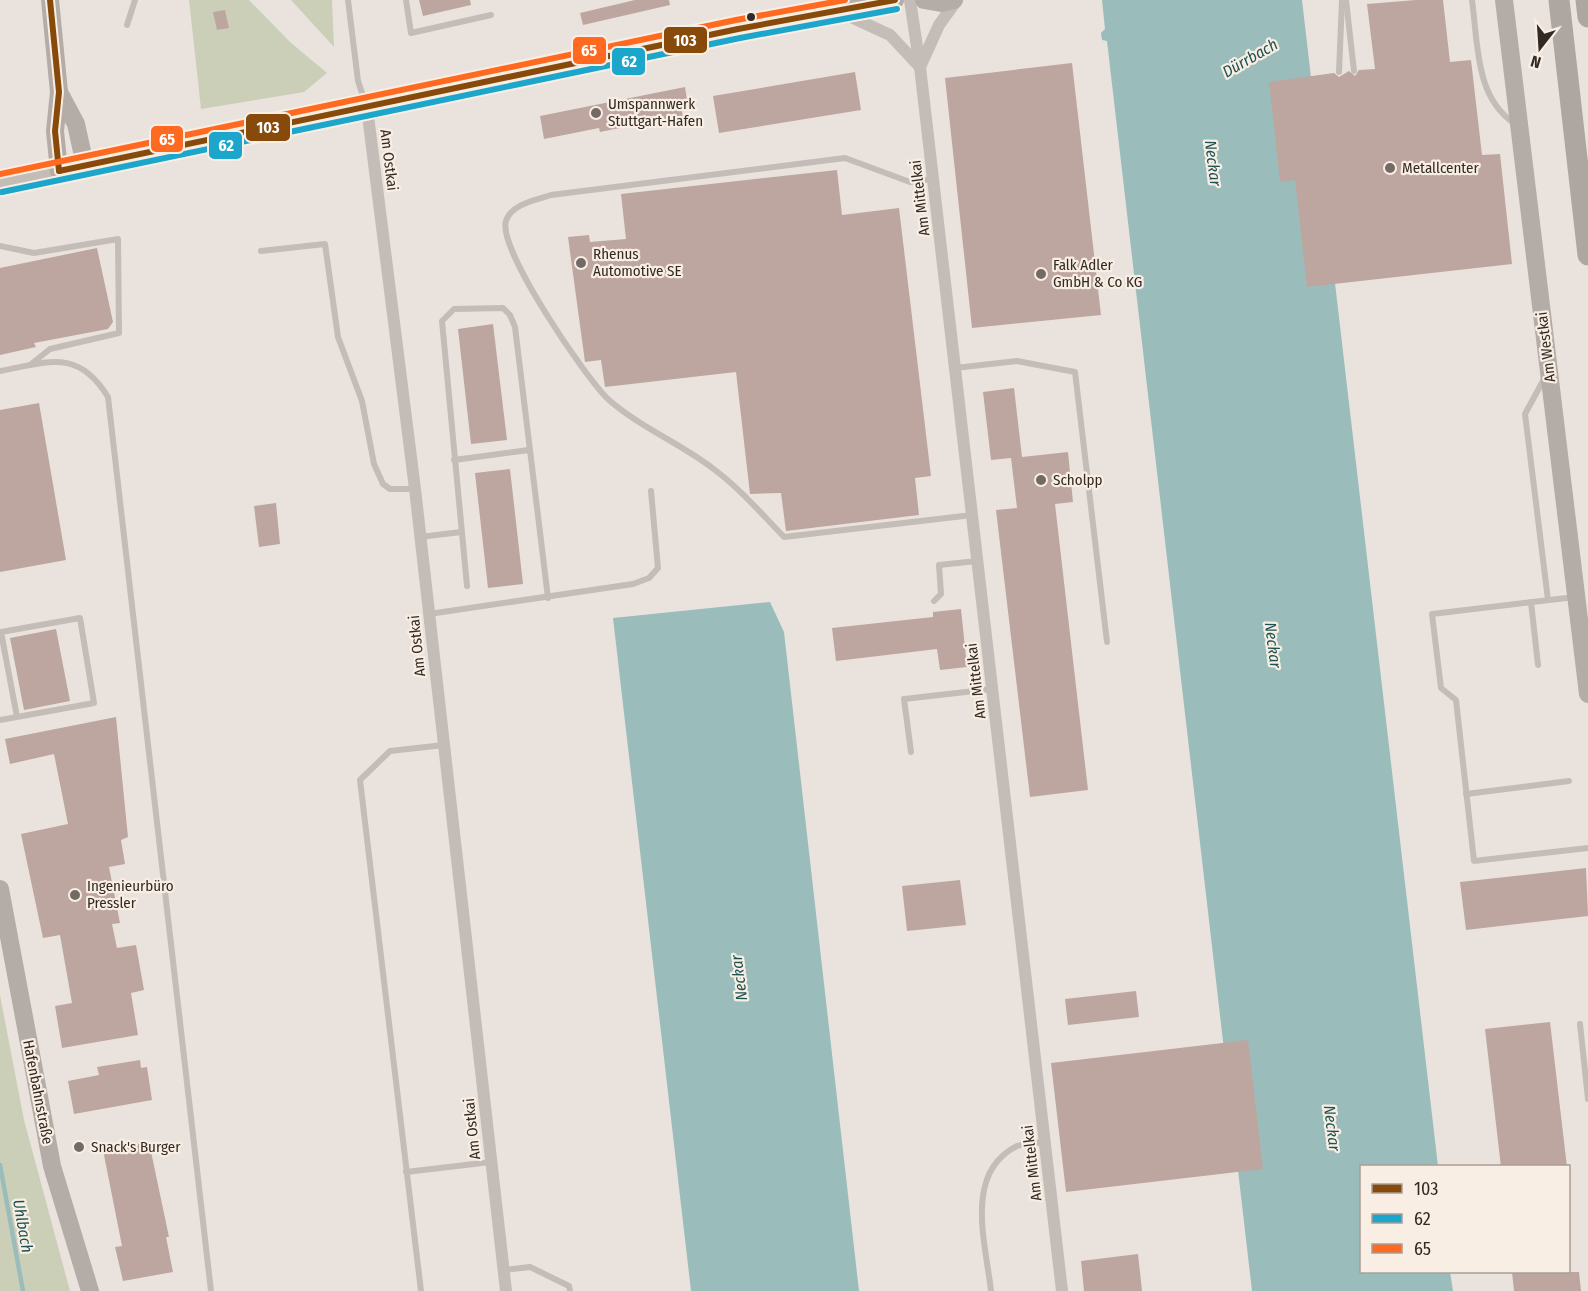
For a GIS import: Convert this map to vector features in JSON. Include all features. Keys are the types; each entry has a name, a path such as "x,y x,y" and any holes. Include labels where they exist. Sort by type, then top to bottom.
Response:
{"highway":[{"path":"1559,0 1588,255"},
{"path":"1586,0 1588,16"}],"main road":[{"path":"50,0 58,92 55,131 59,171 835,10 895,0"},
{"path":"924,0 941,3 956,0"},
{"name":"Am Westkai","path":"1504,0 1588,694"},
{"path":"58,92 76,124 85,165"},
{"name":"Hafenbahnstraße","path":"0,889 52,1166 90,1291"}],"street":[{"name":"Am Mittelkai","path":"910,0 920,67 1062,1291"},
{"path":"835,10 890,35 920,67 943,18 956,0"},
{"name":"Am Ostkai","path":"367,108 415,489 506,1291"},
{"path":"0,183 59,171"}],"lane":[{"path":"127,25 135,0"},
{"name":"Am Ostkai","path":"348,0 358,81 367,108"},
{"path":"406,0 411,33 491,15"},
{"path":"1344,0 1354,71"},
{"path":"1340,72 1344,0"},
{"path":"1472,0 1483,80 1489,97 1502,115 1520,126"},
{"path":"933,179 910,182 845,158 833,159 551,195 522,204 509,214 505,232 513,254 553,325 593,383 608,399 635,419 714,469 784,537 972,515"},
{"path":"0,246 34,254 118,239 119,333 50,349 29,366"},
{"path":"261,251 325,244 338,337 362,401 374,464 382,484 390,489 415,489"},
{"path":"466,586 442,321 454,309 503,308 510,315 515,327 548,598"},
{"path":"0,371 54,361 81,366 97,379 108,397 212,1291"},
{"path":"955,368 1017,361 1075,372 1107,642"},
{"path":"1548,600 1525,414 1549,371"},
{"path":"454,460 529,450"},
{"path":"429,614 623,586 649,578 658,568 651,491"},
{"path":"420,537 461,532"},
{"path":"934,601 940,594 939,565 977,561"},
{"path":"1577,597 1432,614 1441,688 1456,700 1474,861 1588,848"},
{"path":"1532,602 1538,665"},
{"path":"0,720 17,717 94,703 80,618 1,632 17,717"},
{"path":"911,752 904,699 992,688"},
{"path":"421,1291 360,780 390,751 444,745"},
{"path":"1466,794 1569,781"},
{"path":"1580,1024 1588,1099"},
{"path":"991,1291 981,1203 983,1187 990,1172 1018,1146 1045,1142"},
{"path":"406,1172 491,1162"},
{"path":"504,1270 530,1268 569,1286 570,1291"}],"green space":[{"path":"189,0 249,0 290,42 327,73 304,92 201,109"},
{"path":"291,0 332,0 334,47"},
{"path":"0,995 24,1120 70,1291 0,1291"}],"water":[{"path":"1102,0 1302,0 1438,1165 1360,1165 1360,1273 1450,1273 1453,1291 1252,1291 1107,41 1102,40 1101,33 1105,29"},
{"name":"Neckar","path":"770,602 784,632 859,1291 691,1291 613,618"}],"building":[{"path":"419,0 470,0 471,5 423,16"},
{"path":"635,0 669,0 670,5 583,25 580,13"},
{"name":"Metallcenter","path":"1443,0 1450,62 1471,60 1482,155 1500,154 1512,264 1307,287 1295,180 1280,182 1269,82 1334,73 1339,77 1349,71 1355,76 1359,70 1375,69 1367,4"},
{"path":"225,10 229,28 217,30 213,12"},
{"path":"1072,63 1101,315 972,328 945,78"},
{"path":"855,72 861,110 719,133 713,96"},
{"name":"Umspannwerk Stuttgart-Hafen","path":"685,87 687,100 680,102 683,117 641,126 640,124 600,132 599,128 544,139 540,116"},
{"path":"837,170 842,215 899,208 931,476 915,478 919,515 786,531 781,493 750,494 736,372 605,387 601,360 585,362 568,237 589,235 590,242 626,239 621,194"},
{"path":"97,248 113,322 108,329 34,343 36,347 0,355 0,268"},
{"path":"493,324 507,440 471,444 458,329"},
{"path":"1014,388 1022,457 1068,452 1073,502 1055,504 1088,790 1030,797 996,510 1017,508 1011,458 991,460 983,392"},
{"path":"39,403 66,560 0,572 0,410"},
{"path":"510,469 523,584 488,588 475,473"},
{"path":"276,503 280,544 259,547 254,506"},
{"path":"961,609 967,667 940,670 937,649 836,661 832,628 933,617 933,612"},
{"path":"56,629 70,701 24,710 10,638"},
{"path":"116,717 128,837 121,840 125,864 109,867 120,923 112,924 117,948 136,945 144,990 131,993 138,1035 62,1048 55,1006 72,1003 60,935 43,938 21,834 68,824 54,754 10,764 5,739"},
{"path":"1586,868 1588,916 1466,930 1460,882"},
{"path":"960,880 966,925 907,931 902,886"},
{"path":"1136,991 1139,1017 1068,1025 1065,999"},
{"path":"1550,1022 1567,1165 1501,1165 1485,1029"},
{"path":"1248,1040 1263,1169 1066,1192 1051,1063"},
{"path":"140,1060 141,1068 147,1067 152,1100 74,1114 68,1081 99,1075 97,1067"},
{"path":"149,1142 169,1237 166,1237 173,1272 123,1281 115,1247 122,1246 103,1150"},
{"path":"1138,1254 1142,1291 1084,1291 1081,1261"},
{"path":"1579,1272 1581,1291 1514,1291 1512,1273"}],"waterway":[{"name":"Uhlbach","path":"0,1165 23,1291"}],"transit line":[{"name":"103","path":"50,0 59,92 55,131 59,171"},
{"name":"65","path":"0,174 736,20 845,0"},
{"name":"103","path":"59,171 738,29 895,0"},
{"name":"62","path":"2,192 740,38 897,9"}],"place":[{"name":"Umspannwerk Stuttgart-Hafen","path":"596,113"},
{"name":"Metallcenter","path":"1390,168"},
{"name":"Rhenus Automotive SE","path":"581,263"},
{"name":"Falk Adler GmbH & Co KG","path":"1041,274"},
{"name":"Scholpp","path":"1041,480"},
{"name":"Ingenieurbüro Pressler","path":"75,895"},
{"name":"Snack's Burger","path":"79,1147"}],"water label":[{"name":"Dürrbach","path":"1250,58"}]}
